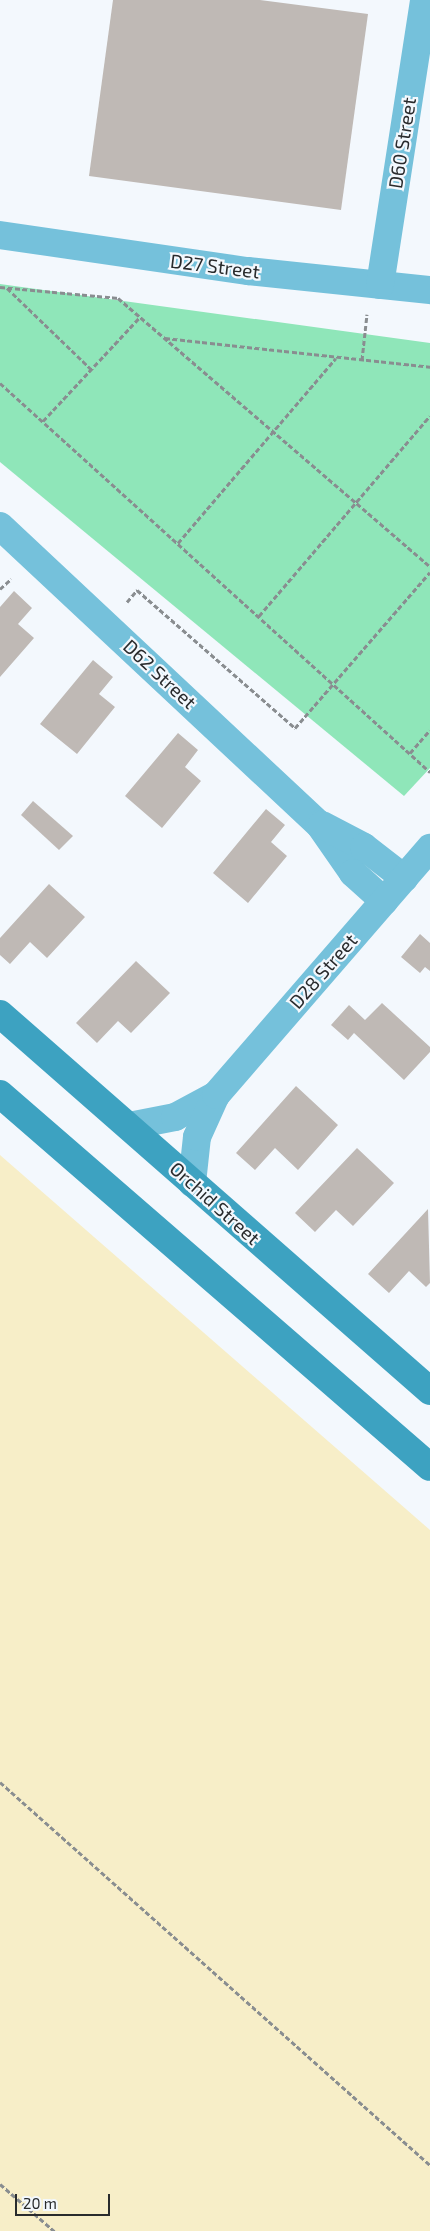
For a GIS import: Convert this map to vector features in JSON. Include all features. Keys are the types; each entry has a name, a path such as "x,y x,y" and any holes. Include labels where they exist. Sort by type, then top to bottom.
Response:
{"street":[{"name":"D60 Street","path":"375,285 424,0"},
{"name":"D27 Street","path":"0,235 229,268 430,290"},
{"name":"D62 Street","path":"0,526 108,624 319,824 348,868 384,901"},
{"name":"D62 Street","path":"319,824 364,847 404,878"},
{"name":"D28 Street","path":"192,1183 197,1137 216,1095 430,848"},
{"name":"Orchid Street","path":"0,1014 192,1183 424,1378"},
{"path":"0,1094 430,1467"},
{"name":"D28 Street","path":"129,1126 175,1118 216,1095"}],"path":[{"path":"362,360 375,285"},
{"path":"0,287 118,298 430,566"},
{"path":"6,288 92,369"},
{"path":"43,422 140,317"},
{"path":"165,338 430,367"},
{"path":"178,543 336,357"},
{"path":"0,383 430,772"},
{"path":"259,616 430,416"},
{"path":"108,624 137,590 295,728 430,572"},
{"path":"0,590 10,578 17,585"},
{"path":"410,753 430,730"},
{"path":"0,1782 430,2165"},
{"path":"0,2184 54,2231"}],"green space":[{"path":"0,284 430,343 430,768 404,796 0,462"}],"sand":[{"path":"0,1155 430,1530 430,2231 0,2231"}],"building":[{"path":"113,0 260,0 368,14 341,210 89,176"},
{"path":"14,591 32,608 18,624 34,638 0,677 0,607"},
{"path":"93,660 113,677 99,694 115,707 77,754 40,724"},
{"path":"178,733 198,750 185,767 201,781 162,828 125,796"},
{"path":"33,801 73,836 59,850 21,815"},
{"path":"266,809 285,825 271,842 287,856 248,903 213,873"},
{"path":"49,884 85,917 47,958 30,942 10,964 0,955 0,938"},
{"path":"420,934 430,943 430,971 425,967 420,973 401,957"},
{"path":"136,961 170,993 131,1033 118,1021 97,1043 76,1023"},
{"path":"382,1003 430,1047 430,1052 404,1080 354,1033 348,1040 331,1025 349,1005 365,1020"},
{"path":"296,1086 338,1125 298,1170 275,1148 255,1170 236,1153"},
{"path":"357,1148 394,1183 353,1226 336,1210 315,1232 295,1213"},
{"path":"428,1209 430,1283 426,1287 409,1271 389,1293 368,1274"}]}
